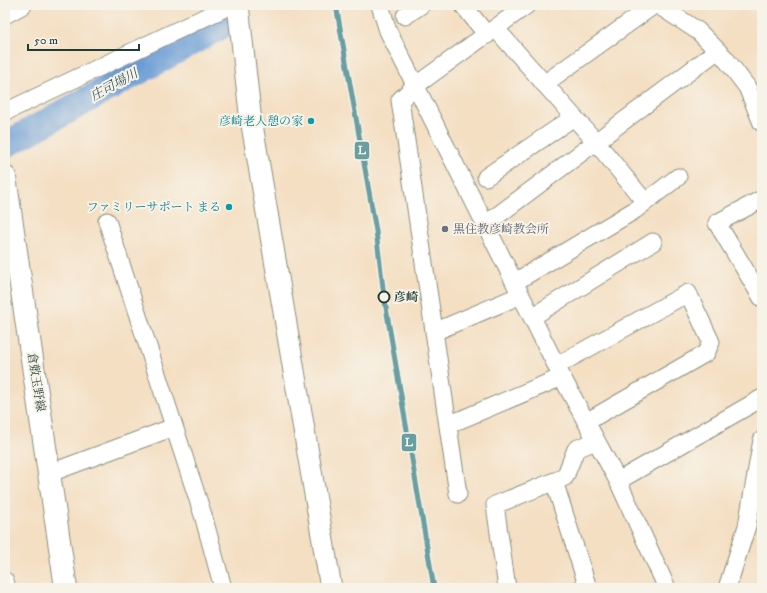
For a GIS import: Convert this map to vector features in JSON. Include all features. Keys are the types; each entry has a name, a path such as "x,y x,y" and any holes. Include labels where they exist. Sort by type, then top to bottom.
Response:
{"main road":[{"name":"倉敷玉野線","path":"5,177 66,588"}],"street":[{"path":"5,15 23,5"},
{"path":"5,112 231,5"},
{"path":"238,5 250,113 331,588"},
{"path":"380,5 388,31 559,371 618,481 667,588"},
{"path":"405,16 420,5"},
{"path":"464,5 544,84 596,142 646,202"},
{"path":"458,494 400,100 416,86 527,5"},
{"path":"544,84 654,5"},
{"path":"658,5 698,32 717,50 747,87 762,123"},
{"path":"486,224 717,50"},
{"path":"486,177 574,118"},
{"path":"434,332 518,289 646,202 678,177"},
{"path":"762,199 717,223 762,298"},
{"path":"108,221 203,515 222,588"},
{"path":"532,316 653,242"},
{"path":"448,425 559,371 688,293 711,342 706,353 586,422"},
{"path":"618,481 762,398"},
{"path":"50,473 174,427"},
{"path":"727,588 756,515 762,440"},
{"path":"507,588 495,505 566,477 576,449 596,441"},
{"path":"554,481 588,588"},
{"path":"5,581 7,588"}],"waterway":[{"name":"庄司場川","path":"5,145 223,25"}],"transit line":[{"name":"L","path":"336,5 376,231 384,296 434,588"}],"place":[{"name":"彦崎老人憩の家","path":"311,121"},
{"name":"ファミリーサポート まる","path":"229,207"},
{"name":"黒住教彦崎教会所","path":"445,229"},
{"name":"彦崎","path":"384,297"}]}
